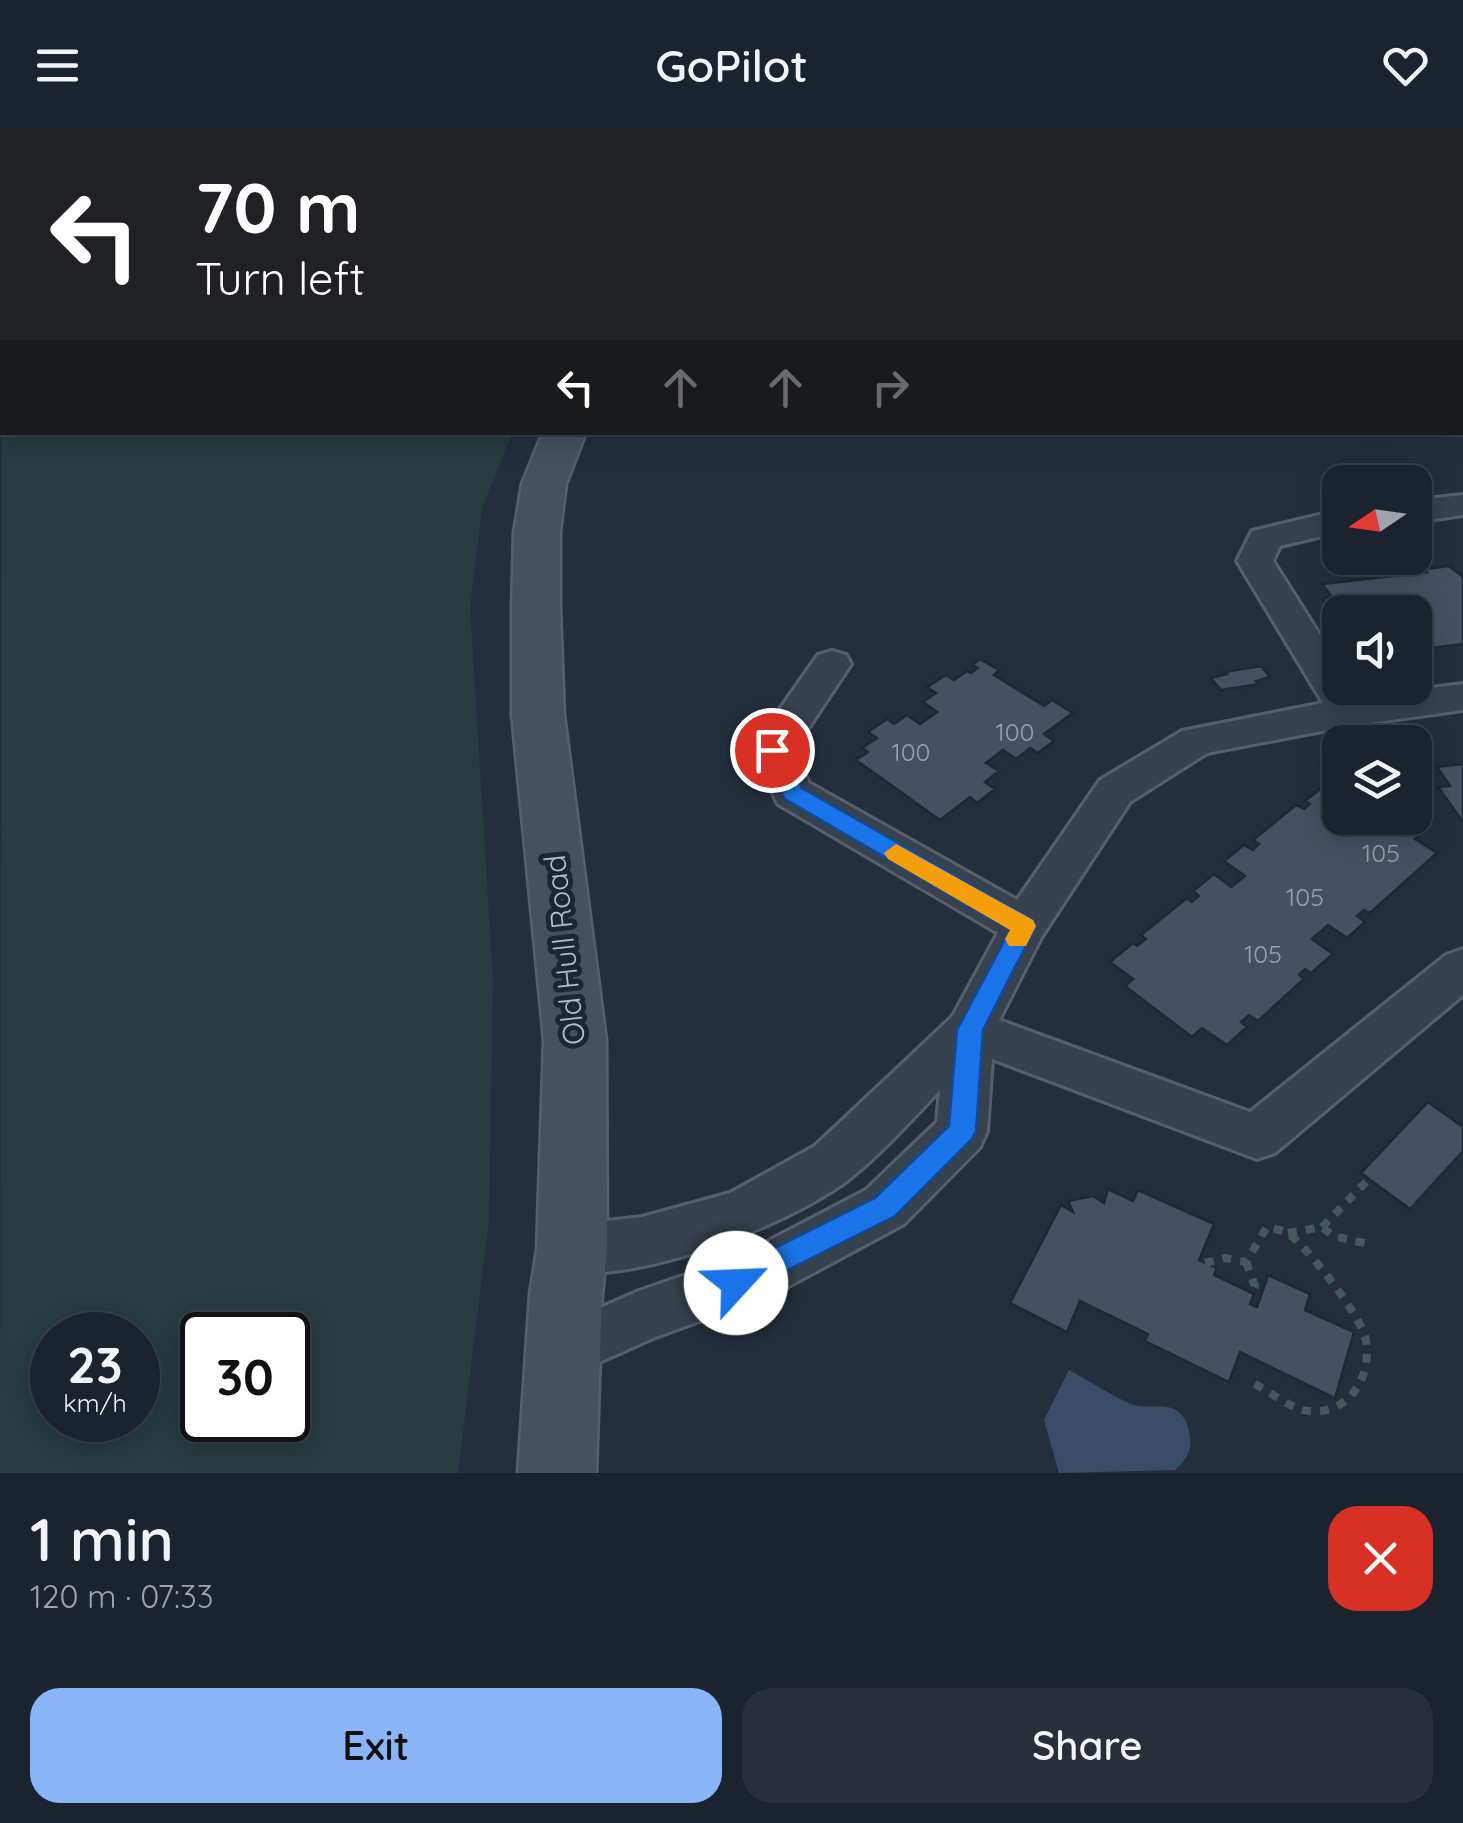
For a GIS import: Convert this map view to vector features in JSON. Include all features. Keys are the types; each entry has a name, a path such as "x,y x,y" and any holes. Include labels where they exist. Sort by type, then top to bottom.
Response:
{"main road":[{"name":"Old Hull Road","path":"557,1473 572,1250 575,1040 538,714 536,608 537,532 544,484 564,435"}],"street":[{"path":"1432,509 1463,505"},
{"path":"1322,526 1265,540 1254,561 1348,712"},
{"path":"832,664 772,750 793,793 1024,926"},
{"path":"572,1250 642,1240 742,1214 834,1162 970,1030 1024,926 1115,792 1196,740 1348,712 1463,697"},
{"path":"970,1030 1257,1137 1463,968"},
{"path":"564,1351 640,1316 755,1276 885,1207 962,1131 970,1030"}],"path":[{"path":"1287,1233 1322,1226 1369,1179"},
{"path":"1246,1262 1267,1226 1287,1233 1347,1300 1366,1338 1364,1377 1351,1397 1336,1409 1305,1411 1253,1382"},
{"path":"1322,1226 1333,1236 1369,1244"},
{"path":"1205,1263 1225,1258 1246,1262"},
{"path":"1246,1262 1255,1286 1251,1292"}],"green space":[{"path":"2,435 511,435 482,508 470,608 493,977 489,1220 458,1473 0,1473"}],"water":[{"path":"1069,1370 1131,1404 1166,1407 1181,1414 1190,1442 1182,1463 1175,1470 1059,1473 1044,1420"}],"building":[{"path":"1449,566 1463,577 1463,644 1432,648 1432,595 1330,595 1322,584 1432,575 1432,568"},
{"path":"980,659 999,670 994,675 1044,706 1052,700 1073,713 1044,734 1054,741 1038,753 1030,748 1016,759 1003,750 986,763 999,771 985,782 995,789 977,803 970,797 940,820 856,760 868,752 862,748 877,738 868,732 887,719 894,724 907,715 920,724 937,712 923,702 936,693 927,687 946,675 954,680 967,671 971,673 978,668 972,665"},
{"path":"1261,666 1270,677 1256,681 1259,684 1221,690 1211,678 1225,672"},
{"path":"1463,764 1463,822 1438,787 1450,786 1437,767"},
{"path":"1322,788 1322,835 1420,835 1415,839 1437,853 1370,913 1364,910 1357,916 1365,922 1347,938 1328,925 1312,939 1333,954 1311,973 1305,969 1299,975 1304,979 1258,1021 1249,1015 1241,1022 1247,1027 1227,1045 1202,1028 1192,1037 1125,986 1133,979 1110,962 1133,943 1137,946 1146,939 1141,935 1187,898 1192,902 1199,896 1193,891 1214,874 1231,887 1245,876 1224,861 1244,845 1253,850 1259,844 1253,840 1296,805 1304,809 1310,804 1305,801"},
{"path":"1428,1102 1463,1127 1463,1151 1410,1209 1361,1173"},
{"path":"1108,1189 1133,1201 1138,1190 1214,1224 1199,1260 1217,1268 1214,1275 1254,1294 1250,1304 1257,1307 1268,1275 1310,1294 1305,1310 1354,1332 1335,1398 1240,1352 1229,1382 1145,1341 1148,1334 1080,1301 1067,1332 1010,1303 1061,1205 1073,1212 1068,1201 1093,1196 1104,1203"}],"slow traffic":[{"path":"896,853 1024,926 1018,939"}],"route":[{"path":"736,1283 885,1207 962,1131 970,1030 1024,926 793,793 772,750"}]}
